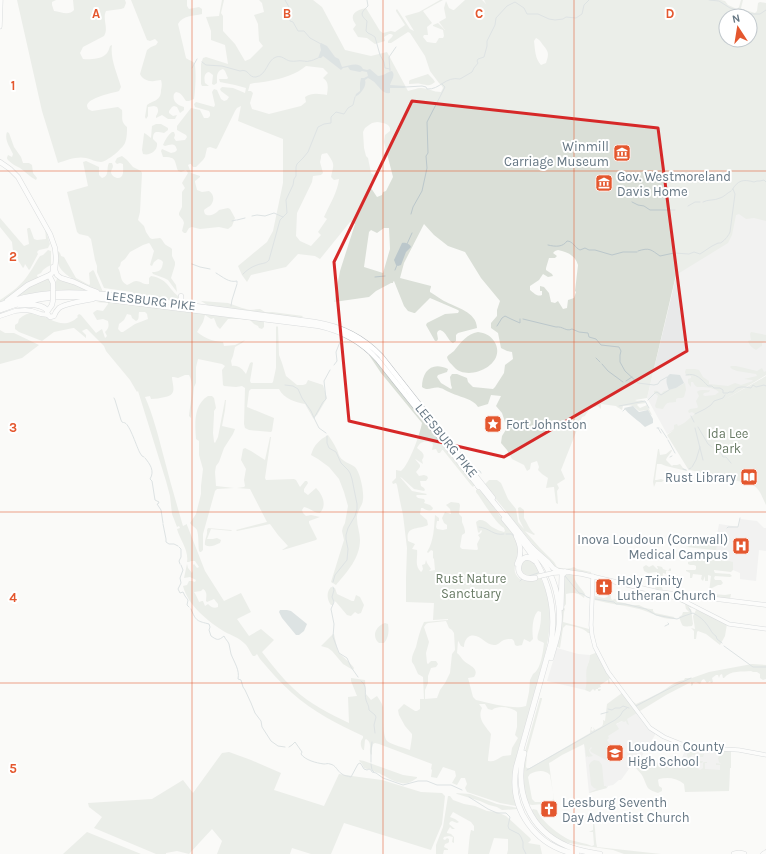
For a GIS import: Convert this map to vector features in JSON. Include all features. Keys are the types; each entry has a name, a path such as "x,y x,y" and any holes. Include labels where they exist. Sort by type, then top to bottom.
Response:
{"highway":[{"path":"0,162 18,177 47,228 54,244 56,258 53,283 55,311"},
{"path":"47,228 52,248 54,276"},
{"path":"56,267 58,273 65,279"},
{"path":"2,306 28,285 54,276 77,283 93,291 108,295"},
{"name":"LEESBURG PIKE","path":"0,310 2,306 26,297 49,293 74,292 108,295 324,323 346,330 366,345 370,351 378,356 405,387 532,548 553,571 560,619 556,641 522,758 520,777 527,806 532,816 550,837 571,848 600,854"},
{"name":"LEESBURG PIKE","path":"2,306 30,300 80,296 319,326 342,333 366,345"},
{"path":"181,296 182,303 195,306"},
{"path":"48,311 54,300"},
{"path":"2,306 30,305 43,307 46,308 53,316 55,311 61,306 84,300 113,300"},
{"path":"48,311 52,308 55,311"},
{"path":"366,345 375,346 378,356 371,354 368,355 366,345"},
{"path":"370,351 372,350 375,353 405,387"},
{"name":"LEESBURG PIKE","path":"378,356 530,552 545,580 550,595 553,612 552,634 549,653 517,764 515,780 516,793 518,804 522,813 528,824 537,834 555,847 577,854"},
{"path":"416,392 411,398 434,430"},
{"path":"472,478 476,485 475,488 483,493"},
{"path":"478,486 480,485 482,487 545,567 553,571 566,572"},
{"path":"504,519 515,534 520,545 521,554 517,568 518,573 526,579 537,577"},
{"path":"537,577 526,578 521,575 518,569 518,564 522,559 528,558 532,559 538,565"},
{"path":"560,619 562,575 566,572"},
{"path":"734,854 744,854"}],"main road":[{"path":"0,27 1,0"},
{"path":"0,316 22,310 39,313 48,311"},
{"path":"537,577 553,571"},
{"path":"566,572 593,576 660,592 766,605"},
{"path":"593,576 591,625 595,647 608,672 650,728 664,737 689,747 739,750 766,755"},
{"path":"660,592 682,600 728,624 766,629"}],"highlighted area":[{"path":"412,101 658,128 687,351 504,457 349,421 334,262"}],"shaded area":[{"path":"321,43 327,46 335,57 339,59 342,67 359,65 363,69 370,69 378,76 392,71 393,76 390,85 406,87 390,88 390,93 386,93 368,78 365,80 363,90 355,97 360,91 361,78 368,76 367,72 350,70 348,67 341,70 323,56 318,58 321,50"},
{"path":"734,211 766,220 766,375 667,434 647,398 677,273"},
{"path":"402,243 410,245 411,247 406,252 401,265 398,266 394,260"},
{"path":"670,374 680,375 684,383 669,390 667,377"},
{"path":"633,406 639,412 648,410 653,419 653,423 645,427 624,408"},
{"name":"Inova Loudoun (Cornwall) Medical Campus","path":"740,519 757,521 764,528 766,528 766,551 759,550 756,581 740,579 740,573 733,570 732,562 713,558 719,524 739,527"},
{"path":"280,610 291,611 307,624 304,631 299,635 296,635 282,618 279,612"},
{"path":"557,648 578,654 590,655 587,667 587,686 585,690 547,681"},
{"name":"Loudoun County High School","path":"637,712 655,733 655,735 637,764 631,766 621,780 613,785 589,793 584,744"},
{"path":"687,746 730,749 729,791 687,791 678,767"}],"green space":[{"path":"17,0 56,0 52,2 54,11 70,13 74,10 73,0 125,0 126,3 124,8 106,11 106,30 104,36 83,47 80,53 83,59 98,58 106,54 112,45 113,61 121,87 119,91 95,98 88,103 87,106 88,109 92,111 118,107 122,110 123,121 127,127 127,135 126,141 121,148 104,161 97,162 86,158 79,158 58,163 42,111"},
{"path":"131,0 187,0 187,6 189,9 199,7 202,9 202,14 185,17 178,24 186,58 195,65 196,81 194,99 186,101 180,93 176,92 174,94 174,99 176,102 184,107 184,110 180,113 177,107 174,106 169,111 169,113 173,116 177,115 175,119 168,119 162,115 156,118 158,109 154,106 148,107 148,116 146,119 145,117 147,105 157,100 161,94 162,83 161,80 146,80 140,74 147,50 156,45 158,42 155,39 150,41 147,40"},
{"path":"222,0 224,0 221,13 223,16 223,31 235,44 245,61 250,59 263,46 259,41 258,24 254,15 264,12 262,3 259,0 313,0 322,7 345,50 371,56 387,52 408,91 421,88 441,92 443,88 442,86 430,71 425,56 410,33 408,32 391,43 388,43 388,41 393,35 389,34 384,37 385,41 375,44 367,38 358,37 353,29 356,25 353,20 353,14 366,8 380,31 383,33 391,31 395,32 405,25 396,11 397,9 410,29 414,31 405,16 419,12 440,0 443,0 423,11 432,23 427,27 428,35 424,35 423,37 427,42 436,43 439,38 443,38 443,30 433,25 438,23 445,30 439,22 446,18 444,8 446,1 449,8 454,10 465,0 482,0 486,4 484,0 721,0 735,8 718,8 718,48 758,48 758,3 766,3 766,221 754,218 746,219 739,214 736,215 732,235 728,243 676,275 647,398 635,400 644,401 646,403 637,405 640,408 647,405 652,415 648,410 639,411 631,406 623,406 622,410 616,406 601,404 601,409 598,406 590,408 585,416 582,417 561,470 565,479 557,484 559,488 557,491 558,504 556,503 554,487 546,488 548,478 538,470 539,467 537,461 531,463 530,469 527,471 524,465 512,459 501,443 502,436 508,424 505,422 502,413 496,406 501,396 491,395 488,404 478,407 470,400 442,388 426,389 422,387 422,381 426,372 437,366 448,369 447,372 438,375 437,377 441,383 451,389 450,377 452,374 457,374 467,378 468,382 473,387 493,389 504,373 505,365 513,359 512,352 501,348 498,333 491,328 491,323 497,316 500,301 481,278 465,252 448,246 434,235 424,224 404,263 400,278 431,286 430,292 444,301 465,311 473,318 476,322 477,328 458,333 456,335 456,341 453,343 444,332 440,330 437,333 438,339 435,341 426,325 427,323 445,314 458,313 459,311 430,298 415,313 408,311 404,306 394,281 393,283 376,291 369,297 334,302 340,271 355,224 350,222 320,259 315,256 298,254 286,267 251,275 247,282 238,266 267,242 273,231 283,183 283,139 238,121 241,106 235,111 217,148 207,148 205,157 196,167 193,167 191,164 188,165 191,173 200,176 195,181 197,190 202,192 209,191 213,196 213,202 204,210 204,213 210,215 219,210 228,208 235,218 232,226 228,229 219,227 200,229 192,227 189,228 186,233 182,231 184,223 179,213 182,207 182,192 185,188 182,183 188,173 186,170 181,172 178,171 173,159 163,157 161,151 162,149 171,153 177,150 176,147 174,145 163,145 172,132 174,132 174,138 176,141 185,140 187,137 186,135 177,130 177,126 191,108 200,110 204,118 208,118 210,116 209,111 195,107 194,104 196,102 214,107 215,105 212,92 214,89 217,90 221,99 224,101 229,97 221,91 220,89 222,87 233,88 245,93 246,88 220,82 219,79 228,78 223,69 218,73 217,83 214,85 212,84 213,75 209,72 205,75 204,79 205,83 209,86 202,86 201,64 203,58 206,57 228,64 225,45 211,40 211,31 206,17 219,16","holes":["536,38 540,41 548,53 546,63 541,65 539,63 536,57 534,41","306,66 323,68 328,73 323,78 328,87 327,95 310,94 305,97 306,102 301,106 269,114 252,109 250,103 253,93 248,91 250,84 266,82 289,76","377,122 387,124 390,128 390,131 385,135 384,142 393,177 386,191 377,197 369,185 376,177 371,173 364,148 363,132 365,128 372,123","327,153 333,164 331,177 334,180 339,179 335,193 324,217 327,219 318,232 321,235 311,246 300,241 296,236 297,213 312,182 313,176 321,175 323,173 320,162 322,154","384,228 389,228 390,249 383,273 364,267 369,232 371,230 377,233","558,250 573,256 578,265 576,292 574,298 568,300 567,308 563,309 558,301 555,303 551,302 549,293 544,287 540,286 542,295 536,294 530,290 530,286 539,280 543,274 548,277 553,276 546,270 546,268 549,258 555,258 557,256 553,253"]},
{"path":"741,0 743,0 741,8 738,8"},
{"path":"428,74 435,82 431,85 409,84 410,80"},
{"path":"161,124 168,128 168,130 164,133 155,133 153,139 157,143 157,146 155,151 151,154 143,154 144,133 151,138 152,126"},
{"path":"7,132 9,133 14,147 23,163 29,163 32,165 33,173 37,178 36,180 7,159 8,155 12,157 13,154 7,141"},
{"path":"122,156 133,167 142,173 140,212 138,220 144,226 150,238 160,238 172,249 172,256 175,265 171,278 176,285 177,292 168,280 153,274 152,272 157,272 160,270 163,262 158,259 152,266 150,265 154,251 149,243 130,252 121,262 118,268 123,282 127,285 134,281 149,284 149,278 151,276 157,277 164,281 178,296 179,301 134,295 132,292 104,288 97,272 91,239 88,236 77,232 67,192 88,186 83,162 86,161 99,167 99,175 102,178 107,174 109,163 112,163 112,175 120,178 123,175 123,164 117,164 115,162 117,158"},
{"path":"0,218 24,246 29,244 28,228 30,228 34,239 37,240 46,239 45,228 50,244 48,248 37,252 38,254 29,270 25,264 23,268 16,257 10,254 13,251 12,242 0,227"},
{"path":"48,250 51,251 51,265 37,275 38,278 0,303 0,300 24,280 40,256"},
{"path":"57,250 61,256 64,257 76,278 89,285 89,273 93,270 103,292 85,286 66,274 58,264"},
{"path":"49,277 52,282 51,291 6,302 24,288"},
{"path":"58,277 92,291 56,291 55,283"},
{"name":"Rust Nature Sanctuary","path":"100,301 222,315 224,317 264,320 264,327 262,329 250,320 228,319 220,329 214,318 211,319 205,315 197,332 209,339 223,342 224,346 235,345 245,340 235,347 231,361 232,366 242,369 246,374 250,363 252,362 251,383 272,383 276,368 277,326 279,355 286,376 297,385 306,384 308,380 323,385 327,398 317,415 313,418 305,404 287,398 279,389 251,389 249,391 247,407 274,418 271,432 249,430 245,428 245,388 242,386 236,387 223,385 222,370 225,366 222,364 198,359 191,418 189,416 192,384 189,375 178,378 172,377 173,392 169,396 153,399 151,399 150,396 145,397 155,425 183,526 187,524 205,571 224,601 241,593 251,612 237,619 249,636 261,629 274,640 262,652 281,676 294,689 313,704 349,723 348,697 357,696 351,678 365,680 366,694 371,700 377,696 383,706 385,738 387,741 395,745 410,750 412,734 405,726 398,710 404,704 417,711 420,709 420,699 424,699 423,677 418,674 412,662 412,656 424,622 448,619 433,620 434,603 406,602 407,548 403,515 397,485 396,483 393,484 392,482 396,478 396,470 401,471 411,456 422,423 381,373 369,355 371,355 475,485 473,487 471,485 443,450 438,453 436,449 432,450 432,443 428,442 423,442 418,446 417,448 423,455 423,464 415,459 420,465 416,472 419,476 424,475 428,478 426,481 420,481 421,486 425,490 414,489 400,477 412,491 427,494 416,496 424,499 424,503 433,508 432,510 426,510 421,508 420,514 427,520 428,525 411,530 408,536 408,541 415,544 412,549 417,550 417,564 421,572 423,569 422,565 425,564 426,560 431,569 429,571 435,570 433,551 431,550 428,553 427,552 432,539 435,515 439,518 439,521 437,521 437,529 447,529 447,525 444,523 442,518 445,512 451,514 450,509 446,505 451,502 459,503 460,505 459,514 462,517 465,531 462,535 460,547 462,549 478,549 477,544 480,538 478,535 482,531 481,530 479,533 478,532 476,522 479,520 485,521 498,530 505,531 493,517 476,492 478,489 511,529 516,538 520,550 515,568 517,576 525,581 541,577 540,574 529,577 522,573 520,569 523,560 532,560 543,578 541,579 549,604 549,631 544,657 513,772 513,789 517,806 500,803 467,792 465,788 467,784 465,778 461,778 457,785 452,783 456,776 455,771 443,767 437,778 431,777 432,764 379,744 373,744 371,755 370,744 366,739 364,750 361,747 363,736 326,717 300,700 275,676 257,654 253,656 242,641 212,623 194,607 183,586 187,585 189,581 195,582 196,580 190,577 184,578 187,564 192,573 194,564 197,568 199,567 195,561 187,562 186,549 177,529 180,528 179,526 177,527 172,514 170,496 166,481 138,391 137,392 130,380 106,351 104,346 87,329 82,331 86,335 86,338 73,328 54,332 42,341 15,329 15,325 18,323 19,319 30,313 36,313 57,322 64,323 71,322 78,317 77,316 79,314 96,333 102,329 105,338 107,336 105,332 109,324 108,321 103,319 97,320 93,313 97,310 103,311 108,303 96,302","holes":["139,312 145,312 148,319 135,324 123,332 118,329 119,324 124,320 127,314 131,315 136,321","203,589 206,592 207,602 214,599 218,604 218,607 215,608 208,604 205,606 203,601 199,602 194,592 201,591","538,611 541,612 541,623 538,638 544,643 540,665 530,680 526,706 508,707 476,700 473,697 468,678 474,677 476,671 457,653 458,641 461,646 464,647 466,639 470,636 477,636 494,645 497,645 507,639 512,639 517,646 522,645 524,639 530,642 533,639 533,624","446,621 449,628 454,633 455,650 452,654 450,673 437,698 425,699 428,676 431,668 436,667 438,664 436,661 427,663 426,653 429,642 424,627 426,624","479,704 485,704 488,709 492,710 495,708 504,707 517,712 517,727 515,735 518,738 512,748 511,755 502,756 496,760 488,761 491,734 482,722 480,715 482,708"]},
{"path":"201,301 228,303 250,310 260,309 265,312 303,316 301,318 289,317 209,306"},
{"path":"0,330 5,333 14,333 39,345 22,358 0,364"},
{"path":"478,332 491,337 494,341 497,349 496,357 492,364 485,369 468,373 460,371 454,367 447,357 467,337"},
{"path":"751,332 766,335 766,341 756,350 749,344 748,341 751,340"},
{"name":"Ida Lee Park","path":"730,367 757,371 762,368 764,372 766,371 766,375 722,401 766,376 766,505 759,490 751,484 688,469 667,435 674,430 667,434 674,429 674,425 680,425 695,414 692,412 689,413 688,411 698,407 696,401 699,396 698,391 710,390 709,392 704,393 703,395 705,396 715,395 719,392 711,388 697,387 693,382 691,382 691,387 688,383 688,379 691,378 691,376 686,375 686,369 699,370 703,377 709,381 709,384 728,386 735,383 741,385 753,381 744,379 757,376 756,374 737,371 732,369"},
{"path":"685,383 686,390 684,397 676,399 676,402 667,404 663,409 656,408 655,406 658,396 654,393 654,391 661,394 664,391 676,388"},
{"path":"208,396 212,396 214,398 216,408 214,411 214,442 215,443 218,437 225,400 222,426 235,429 224,448 215,472 216,486 234,488 217,489 215,491 203,534 203,550 200,552 197,530 190,523 196,514 201,494 203,469 199,455 199,441 196,439 196,416 197,410 203,400"},
{"path":"328,435 341,459 357,469 363,491 363,502 357,516 360,535 358,553 352,564 336,585 331,582 344,540 342,531 348,506 339,479 329,467 311,455 317,443"},
{"path":"270,437 266,480 294,479 300,487 305,481 307,481 308,483 304,489 304,492 308,495 316,488 321,494 324,503 320,513 304,507 302,510 306,516 311,515 320,517 309,521 317,539 283,550 288,546 270,524 236,530 267,522 250,489 237,488 245,486 244,480 246,469 241,460 243,449 245,448 251,451 265,460"},
{"path":"658,449 660,455 666,454 672,450 666,460 672,466 680,464 687,471 657,464 655,480 664,480 662,482 656,482 654,487 653,482"},
{"path":"489,480 497,480 501,483 508,499 516,509 518,522 524,529 519,519 518,508 520,507 524,510 524,518 530,529 535,534 534,535 525,531 557,567 574,567 591,573 556,569 536,548 491,493 485,484"},
{"path":"208,528 232,531 211,529 207,539 217,538 221,540 220,543 209,546 205,545"},
{"path":"685,537 716,542 715,559 733,562 733,570 731,572 714,570 715,573 730,574 732,576 715,576 715,580 721,580 723,583 712,588 713,594 731,594 730,599 709,597 704,594 704,592 709,592 711,576 708,575 708,581 705,581 705,576 703,581 701,579 702,575 693,574 692,578 690,578 690,573 686,570 695,570 696,566 688,564 688,562 693,561 693,559 685,555 685,552 713,558 714,550 686,547 689,546 689,543 692,541 685,539"},
{"path":"646,565 649,567 653,565 657,569 657,566 662,567 668,571 666,571 666,574 663,573 661,585 663,590 655,589 659,583 658,581 655,581 658,577 657,572 648,573 644,571 643,567"},
{"path":"564,574 574,574 576,582 585,594 584,598 576,593 566,594 563,622 589,629 590,633 566,625 563,628 560,648 556,646 563,602"},
{"path":"331,587 335,588 337,594 352,601 354,601 356,595 360,597 364,605 361,613 358,614 355,612 351,616 347,615 336,602 334,601 333,605 331,605 328,591"},
{"path":"610,587 612,600 615,599 619,602 653,609 655,613 674,617 675,619 661,617 628,606 595,600 595,596 604,598 607,597 608,596 606,596 606,593 608,593"},
{"path":"680,600 692,606 691,608 689,607 689,609 691,609 692,626 682,625 679,617 683,612 689,612 686,609 685,604 680,602"},
{"path":"697,608 727,624 725,636 720,645 706,634 698,631 696,639 694,639 694,631 691,628 695,629 693,616"},
{"path":"385,623 388,624 388,636 384,643 379,643 375,637 375,634 379,626"},
{"path":"333,634 338,652 354,668 353,670 343,664 328,648 321,646"},
{"path":"598,652 612,677 609,679 609,684 608,680 600,685 601,687 595,691 593,689 590,692 585,690 587,667 590,655"},
{"path":"752,664 766,665 766,679 763,680 760,678 760,674 751,671 729,674 724,678 722,674 719,678 718,675 716,675 712,678 713,682 711,683 710,681 707,683 704,679 700,684 696,682 691,686 691,682 666,695 627,719 629,725 626,721 616,724 619,729 608,736 609,738 607,740 610,745 610,756 606,760 591,752 591,747 589,750 593,756 586,757 584,744 562,755 549,763 553,792 550,775 543,771 538,771 530,774 528,777 532,799 535,802 545,802 543,804 528,804 525,796 522,767 540,698 542,699 527,754 527,768 530,768 590,733 591,727 592,731 594,730 593,727 595,730 602,726 603,720 605,721 607,704 622,693 636,704 677,682 684,680 685,678 692,678 709,672"},
{"path":"689,748 693,749 697,754 704,754 703,757 697,758 694,755 690,758 692,762 697,759 703,761 697,765 697,768 700,770 703,768 703,763 707,762 705,763 705,769 720,770 720,765 716,765 716,763 721,764 718,758 719,752 716,751 731,751 729,791 685,792 684,784 678,780 669,778 662,778 658,780 662,791 658,793 648,788 636,768 641,761 670,764 659,759 661,757 684,768 688,758 687,755"},
{"path":"229,752 281,773 274,790 324,806 339,774 382,780 421,792 442,793 445,796 442,824 431,850 344,823 331,854 311,854 292,848 290,854 217,854 222,841 212,829 189,854 177,851 166,854 156,854 94,828 102,817 89,807 88,803 152,799 183,780 193,793 222,753"},
{"path":"359,760 403,775 417,778 408,783 392,780 371,769 364,768"},
{"path":"594,760 599,761 602,765 604,786 607,788 589,793 597,789 591,785 589,765"},
{"path":"456,793 470,794 497,804 518,809 502,810"},
{"path":"448,796 450,796 453,800 464,804 475,806 487,811 497,812 506,816 530,838 531,840 528,843 540,845 542,854 507,854 508,839 494,838 489,854 468,854 470,833 471,830 474,831 474,826 471,822 453,812 450,817 459,822 450,822 449,824 455,829 450,827 447,833 454,837 454,843 452,842 453,837 444,837 443,839 445,840 447,838 449,839 449,842 445,844 444,847 448,850 444,850 443,854 436,854 436,845 443,827"},
{"path":"533,809 537,810 542,819 551,827 570,840 592,846 594,845 593,832 589,832 593,830 593,818 597,847 661,854 624,854 613,850 563,842 545,829 532,812"},
{"path":"87,832 141,854 63,854"}],"waterway":[{"path":"285,0 289,7 290,17"},
{"path":"367,0 368,6 362,13 363,17 367,21 366,31 375,37 385,68 390,69"},
{"path":"406,87 422,86 426,87 427,89 432,89 450,79 460,79 472,72 478,63 478,59 484,57 487,41 495,25 496,18 507,6 515,2 524,8 527,14 538,14 555,20 566,17 576,18 582,14 584,5 589,0"},
{"path":"709,0 719,1 730,8 747,13 760,14 766,10"},
{"path":"290,18 290,21 293,22 298,31 304,31 310,38 321,44"},
{"path":"390,71 389,57 396,47"},
{"path":"202,62 206,65 222,66 240,71 243,70 251,76 256,77 260,76 271,61 276,57 292,61 308,61 318,58"},
{"path":"192,68 197,59"},
{"path":"411,214 413,207 422,191 427,168 427,122 445,87 442,84"},
{"path":"243,274 251,268 269,260 280,220 287,213 286,200 296,176 297,164 308,152 318,127 331,123 331,117 336,112 344,114 348,108 353,105 355,97"},
{"path":"732,190 736,184 741,181 754,182 764,180 766,182"},
{"path":"638,251 645,249 650,250 660,256 674,253 689,254 694,252 700,254 714,245 721,243 730,232 735,194 733,189"},
{"path":"703,202 716,199 731,191"},
{"path":"632,202 644,206 650,210 675,210"},
{"path":"688,206 695,202 700,202"},
{"path":"252,216 265,216 274,213 283,217"},
{"path":"237,220 245,218"},
{"path":"232,221 236,220"},
{"path":"407,244 412,233"},
{"path":"548,245 559,246 567,241 571,242 580,250 585,248 612,255 623,252 637,252"},
{"path":"192,264 210,269"},
{"path":"395,270 397,265"},
{"path":"216,273 229,280 237,281 237,283"},
{"path":"375,277 385,276"},
{"path":"231,306 237,284"},
{"path":"497,326 505,316 520,323 520,319"},
{"path":"523,319 561,327 568,330 572,329 579,332 588,333 589,337 596,339 601,345 619,347 621,351 620,362 625,371 638,383 654,385 658,384 667,377"},
{"path":"334,365 337,361 336,352 342,337"},
{"path":"596,358 600,362"},
{"path":"602,364 608,371 623,382"},
{"path":"314,418 326,399 324,381 330,370"},
{"path":"686,375 690,374 696,376 708,386 720,388 723,390 723,393 733,392 739,387 751,388 753,385 756,387 766,386"},
{"path":"626,381 632,377"},
{"path":"285,385 293,386 298,389 319,428 326,433"},
{"path":"648,400 657,392 661,395 669,390"},
{"path":"695,414 711,405 714,401 723,398 725,395"},
{"path":"114,398 122,422 129,428 140,453 144,457"},
{"path":"619,406 645,401 649,408"},
{"path":"691,416 694,422"},
{"path":"698,427 708,444 712,447"},
{"path":"658,428 661,433"},
{"path":"695,428 703,460"},
{"path":"661,429 667,438"},
{"path":"327,436 329,448 336,452 341,463 350,473 357,504 355,516 346,535 348,549 347,560 335,575 333,582"},
{"path":"668,440 675,453"},
{"path":"692,467 700,447"},
{"path":"715,449 721,453 723,457 726,457 731,463"},
{"path":"145,458 151,468 152,473 150,479 152,481 155,500 159,502 157,504 161,510 163,523"},
{"path":"473,469 480,471 481,473"},
{"path":"727,528 738,527 740,518"},
{"path":"163,524 166,542 178,546"},
{"path":"479,527 497,534 504,534"},
{"path":"506,534 512,534 514,537"},
{"path":"179,547 181,549 180,564"},
{"path":"181,565 183,570 180,578 181,583 178,589 180,593 183,592 188,600 187,605 189,607"},
{"path":"529,576 538,573"},
{"path":"565,576 579,593 590,598"},
{"path":"333,587 334,590 332,597 334,602 331,609 334,624 333,637 339,653 347,658 358,677"},
{"path":"595,599 646,609 656,615 677,619 693,613 703,620 717,639 722,643"},
{"path":"689,608 691,613"},
{"path":"191,609 194,616 198,620 209,624 211,636 218,639 224,636 229,644 237,669 238,679 241,680 255,713 261,721 262,727 271,741 278,746 285,747"},
{"path":"665,626 669,624 668,623"},
{"path":"724,646 753,667 766,667"},
{"path":"636,706 691,678"},
{"path":"361,681 365,687 365,697 369,710 376,717 374,725 375,733"},
{"path":"608,709 612,710 623,706 629,708"},
{"path":"527,770 615,720 627,708"},
{"path":"601,714 608,712"},
{"path":"289,747 295,742 302,752 301,754 305,758 318,763 332,765 340,773 346,776 351,777 360,763 364,769 369,769 383,778 403,785 418,781 427,781 437,785 451,785 462,790"},
{"path":"371,762 372,742"},
{"path":"371,764 374,772"},
{"path":"469,797 497,813 506,813 510,817 508,826 509,829 519,834 526,854"}],"place":[{"name":"Winmill Carriage Museum","path":"622,153"},
{"name":"Gov. Westmoreland Davis Home","path":"604,183"},
{"name":"Fort Johnston","path":"493,424"},
{"name":"Rust Library","path":"749,477"},
{"name":"Inova Loudoun (Cornwall) Medical Campus","path":"741,546"},
{"name":"Holy Trinity Lutheran Church","path":"604,587"},
{"name":"Loudoun County High School","path":"615,753"},
{"name":"Leesburg Seventh Day Adventist Church","path":"549,809"}]}
